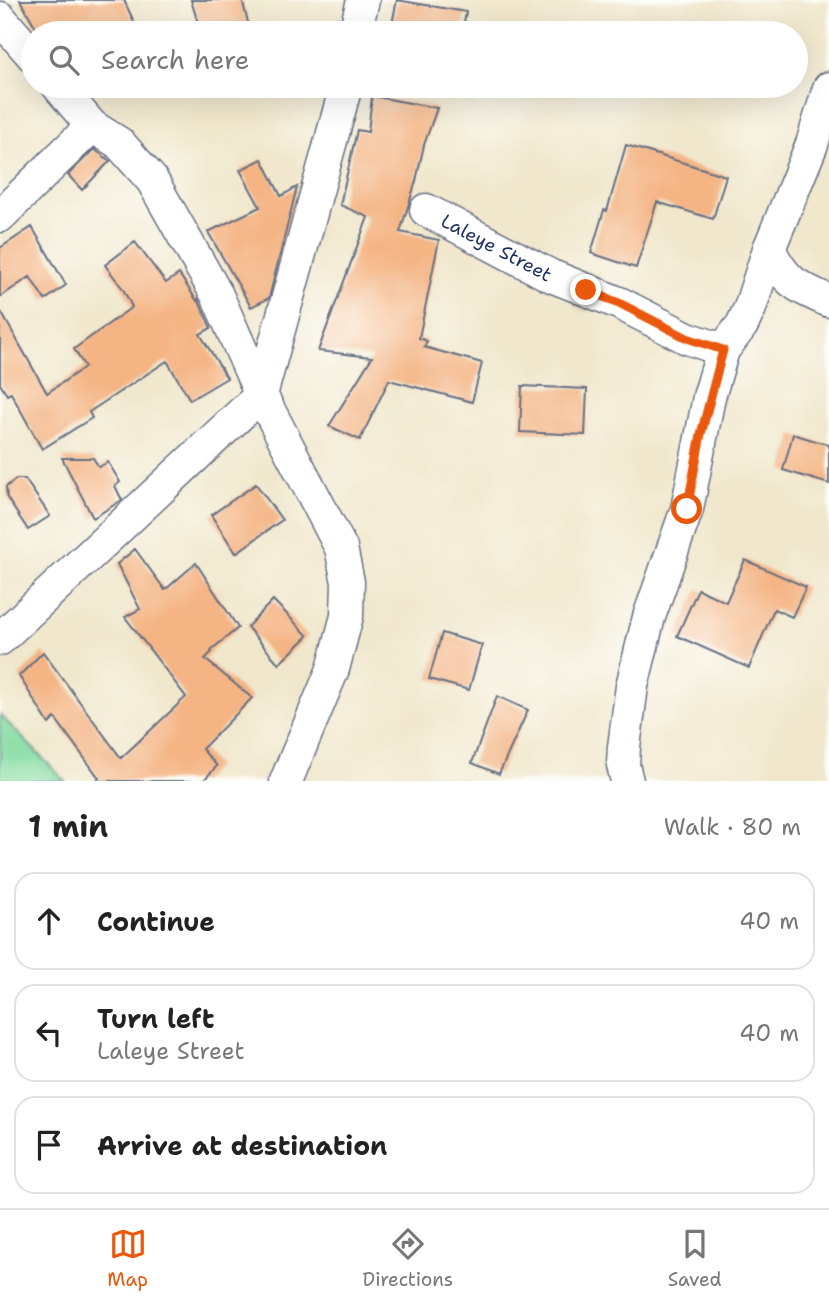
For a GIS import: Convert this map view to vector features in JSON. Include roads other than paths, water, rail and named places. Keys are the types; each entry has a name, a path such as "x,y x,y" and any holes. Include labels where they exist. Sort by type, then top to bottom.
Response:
{"street":[{"path":"358,21 363,0"},
{"path":"0,18 21,42"},
{"path":"627,781 623,765 632,686 649,617 687,509 701,434 723,350 742,325 750,308 769,249 812,144 829,88"},
{"path":"68,98 92,126 119,143 152,180 217,295 261,395 341,548 348,582 347,616 333,669 286,781"},
{"path":"0,639 261,395 343,98"},
{"path":"0,216 92,126"},
{"name":"Laleye Street","path":"426,210 549,275 619,303 687,338 723,350"},
{"path":"769,249 779,268 794,285 829,301"}]}
